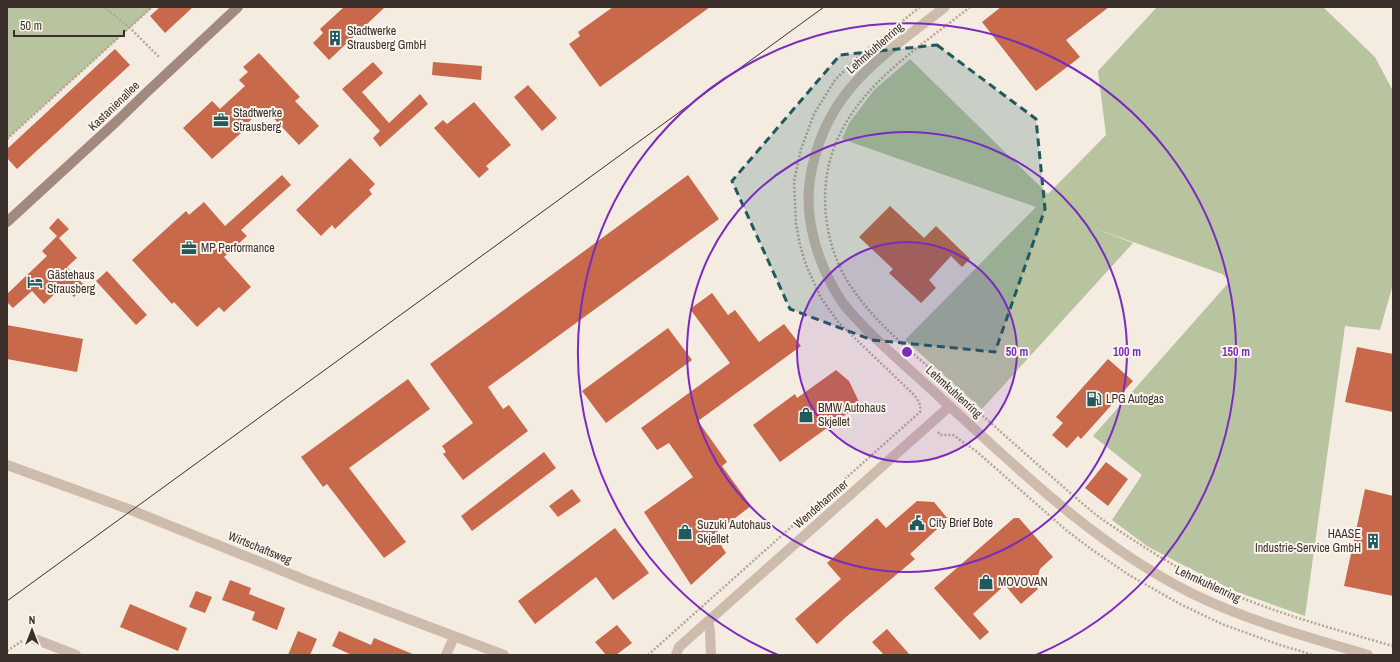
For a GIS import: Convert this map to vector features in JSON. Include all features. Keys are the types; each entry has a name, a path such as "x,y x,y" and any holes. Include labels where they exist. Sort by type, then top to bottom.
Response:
{"street":[{"name":"Kastanienallee","path":"7,222 238,7"},
{"name":"Lehmkuhlenring","path":"945,7 876,61 848,90 834,110 819,144 810,182 809,205 814,240 820,261 841,301 876,338 1060,505 1124,553 1191,593 1226,609 1300,635 1368,655"},
{"name":"Wendehammer","path":"676,655 679,647 950,406"},
{"name":"Wirtschaftsweg","path":"7,465 131,510 310,582 504,655"},
{"path":"708,621 711,655"},
{"path":"446,655 454,637"},
{"path":"32,638 76,655"}],"path":[{"path":"104,7 130,28 160,58"},
{"path":"7,139 152,7"},
{"path":"648,655 920,412 921,408 919,402 910,391 839,323 821,298 806,265 800,245 796,224 794,181 801,149 814,114 835,80 861,54 920,7"},
{"path":"970,7 888,72 852,111 841,131 832,156 827,179 825,205 829,232 835,255 842,272 853,291 886,328 996,427 1091,510 1140,545 1196,578 1229,593 1282,613 1393,646"},
{"path":"7,651 19,642 32,638"}],"highlighted area":[{"path":"937,45 1036,119 1045,209 995,352 872,340 790,309 732,181 840,55"}],"green space":[{"path":"7,7 153,7 7,139"},
{"path":"1157,7 1323,7 1375,57 1393,91 1393,284 1380,330 1345,326 1305,616 1237,592 1147,546 1112,520 1142,475 1093,436 1230,281 1222,274 1094,228 1133,243 982,409 905,340 1036,207 842,139 849,123 874,90 910,59 1048,194 1106,135 1098,71"}],"building":[{"path":"160,7 193,7 165,33 150,16"},
{"name":"Stadtwerke Strausberg GmbH","path":"344,7 385,7 329,60 313,43 323,33 320,29"},
{"path":"613,7 710,7 600,87 569,44 580,36 578,32"},
{"path":"1001,7 1109,7 1066,40 1080,57 1036,91 982,22"},
{"path":"115,49 130,65 17,169 7,158 7,149"},
{"path":"259,53 300,97 295,101 319,126 299,145 264,108 239,131 241,133 212,159 183,128 212,101 220,109 245,86 239,80 248,72 243,67"},
{"path":"373,62 383,73 362,92 389,123 420,94 428,104 380,147 373,138 380,131 342,89"},
{"path":"433,62 482,66 481,80 432,75"},
{"path":"528,85 557,118 542,131 514,97"},
{"path":"474,102 511,145 486,166 489,169 479,178 434,128 443,120 447,124"},
{"path":"350,158 375,184 369,190 372,194 335,229 332,225 321,236 296,210"},
{"name":"MP Performance","path":"282,175 291,185 241,230 247,236 224,257 251,287 224,312 219,307 197,327 174,302 172,304 132,260 186,211 189,215 204,202 225,226"},
{"path":"688,175 719,219 488,387 503,409 509,405 528,431 463,480 443,454 446,452 442,446 473,423 430,364"},
{"path":"890,206 924,238 936,226 970,259 962,267 951,256 929,280 936,288 921,303 889,273 893,269 859,237"},
{"path":"58,218 69,229 59,238 49,228"},
{"path":"57,236 77,258 67,267 85,286 74,297 63,286 44,304 32,291 13,308 7,302 7,294 47,256 42,251"},
{"path":"107,271 147,315 136,325 96,281"},
{"path":"712,293 728,315 735,310 759,342 784,324 801,346 698,421 727,462 722,466 751,506 714,534 726,553 691,585 644,512 693,477 669,443 657,450 641,428 730,363 690,309"},
{"path":"7,325 83,339 77,372 7,359"},
{"path":"668,328 692,360 606,423 582,391"},
{"path":"1357,347 1393,354 1393,412 1345,402"},
{"name":"LPG Autogas","path":"1108,359 1133,381 1081,439 1078,436 1067,448 1052,435 1063,423 1056,417"},
{"name":"BMW Autohaus Skjellet","path":"836,370 849,381 860,404 780,462 753,425 795,394 797,398"},
{"path":"408,379 430,409 349,468 406,542 384,558 327,484 323,487 301,457"},
{"path":"544,452 556,468 472,531 461,516"},
{"path":"1106,462 1128,479 1108,506 1085,488"},
{"path":"572,489 581,501 558,517 549,506"},
{"name":"HAASE Industrie-Service GmbH","path":"1365,489 1393,496 1393,596 1344,586"},
{"path":"917,501 934,502 948,519 910,554 915,559 846,617 817,644 795,619 841,579 827,563 877,518 886,528"},
{"name":"MOVOVAN","path":"1014,518 1019,518 1053,557 1040,569 1035,585 1038,589 1021,604 1005,585 973,614 989,632 980,640 934,588"},
{"path":"615,528 649,573 613,600 596,577 535,624 518,601"},
{"path":"230,580 251,588 249,594 285,608 277,630 252,620 255,612 222,600"},
{"path":"196,591 212,597 205,613 189,607"},
{"path":"130,604 187,628 178,651 120,627"},
{"path":"617,625 632,643 616,655 606,655 595,642"},
{"path":"887,629 910,655 884,655 872,642"},
{"path":"298,631 317,639 310,655 288,655"},
{"path":"339,631 371,645 374,638 415,655 352,655 332,646"}],"tram line":[{"path":"7,601 824,7"}],"place":[{"name":"Stadtwerke Strausberg GmbH","path":"335,38"},
{"name":"Stadtwerke Strausberg","path":"221,120"},
{"name":"MP Performance","path":"189,248"},
{"name":"Gästehaus Strausberg","path":"35,282"},
{"name":"LPG Autogas","path":"1094,399"},
{"name":"BMW Autohaus Skjellet","path":"806,415"},
{"name":"City Brief Bote","path":"917,523"},
{"name":"Suzuki Autohaus Skjellet","path":"685,532"},
{"name":"HAASE Industrie-Service GmbH","path":"1373,541"},
{"name":"MOVOVAN","path":"986,582"}]}
